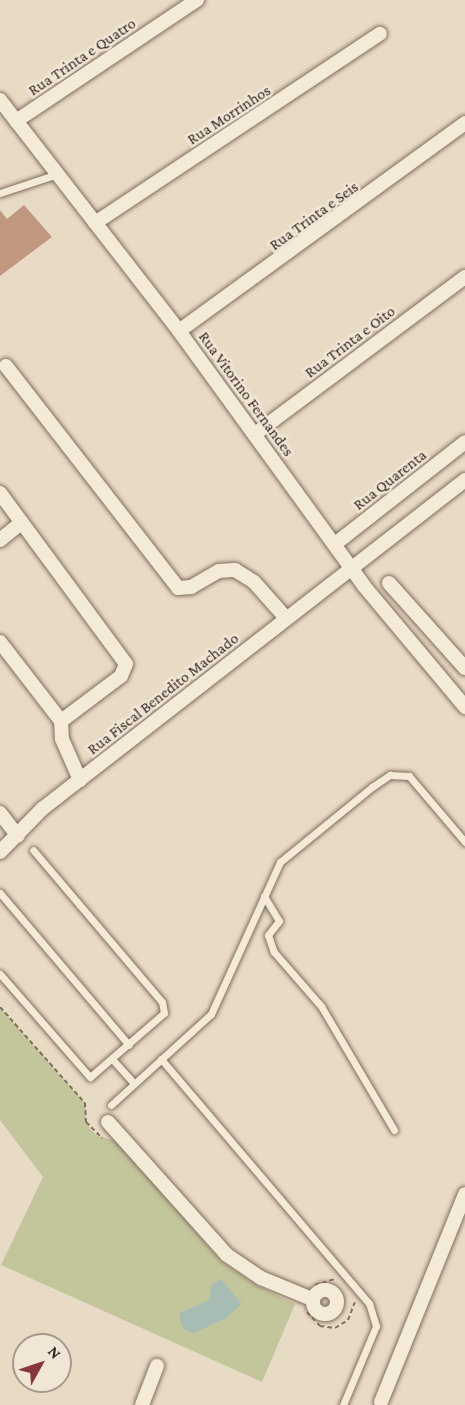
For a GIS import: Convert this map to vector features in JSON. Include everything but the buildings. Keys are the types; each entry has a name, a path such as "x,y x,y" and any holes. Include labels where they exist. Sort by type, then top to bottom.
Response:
{"street":[{"name":"Rua Trinta e Quatro","path":"16,121 197,0"},
{"name":"Rua Morrinhos","path":"95,223 381,34"},
{"name":"Rua Vitorino Fernandes","path":"0,100 179,331 351,567 465,707"},
{"name":"Rua Trinta e Seis","path":"179,331 465,123"},
{"name":"Rua Trinta e Oito","path":"255,434 465,277"},
{"path":"6,366 178,588 191,587 219,571 235,570 254,582 286,618"},
{"name":"Rua Quarenta","path":"335,544 465,442"},
{"name":"Rua Fiscal Benedito Machado","path":"0,852 42,809 465,480"},
{"path":"0,493 126,664 121,676 61,721"},
{"path":"0,540 22,522"},
{"path":"389,583 465,668"},
{"path":"0,642 61,721 62,740 80,780"},
{"path":"0,813 18,836"},
{"path":"108,1122 227,1255 261,1278 310,1299"},
{"path":"381,1402 465,1194"},
{"path":"142,1405 157,1366"}],"lane":[{"path":"3,190 58,174"},
{"path":"111,1105 211,1014 280,862 372,787 398,772 409,776 465,842"},
{"path":"0,974 85,1075 96,1076 165,1008 33,850"},
{"path":"0,893 129,1045"},
{"path":"264,896 279,921 268,935 274,952 321,1006 394,1130"},
{"path":"161,1059 369,1303 376,1326 343,1405"},
{"path":"113,1060 134,1083"}],"path":[{"path":"341,1281 326,1280 310,1299 313,1322 335,1328 348,1320 355,1299"}],"green space":[{"path":"0,1007 85,1103 86,1121 91,1130 98,1136 116,1141 222,1262 258,1286 295,1304 262,1382 1,1265 43,1177 0,1120"}],"shaded area":[{"path":"221,1279 242,1304 226,1318 194,1333 185,1330 180,1322 180,1313 209,1300 212,1284"}]}
